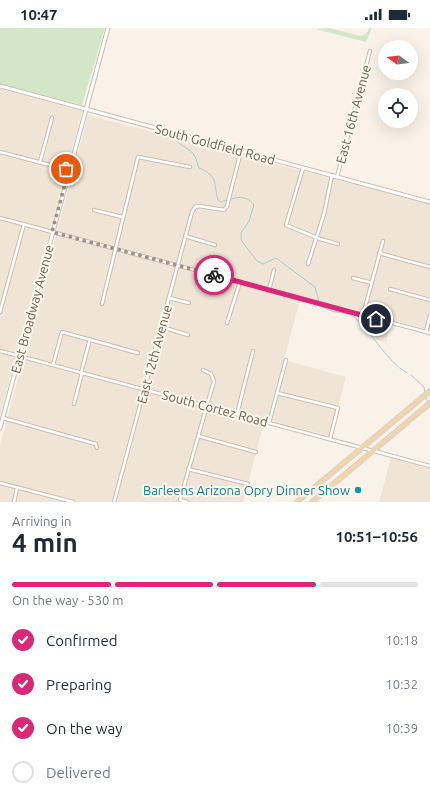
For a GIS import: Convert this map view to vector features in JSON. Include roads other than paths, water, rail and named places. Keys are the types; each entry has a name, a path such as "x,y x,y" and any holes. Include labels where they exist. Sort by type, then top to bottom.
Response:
{"main road":[{"name":"East Broadway Avenue","path":"0,428 108,28"},
{"name":"South Goldfield Road","path":"0,86 430,202"},
{"path":"297,502 427,393"},
{"path":"312,502 429,404"}],"street":[{"name":"East 16th Avenue","path":"336,176 370,51"},
{"path":"40,162 52,118"},
{"name":"East 12th Avenue","path":"114,502 162,327 185,236 195,207 224,210 227,206 241,151"},
{"path":"0,152 69,170"},
{"path":"102,304 122,217 138,157 190,167"},
{"path":"303,168 286,225 338,244"},
{"name":"East 16th Avenue","path":"308,264 324,214 332,175"},
{"path":"94,210 122,217"},
{"path":"0,218 430,333"},
{"path":"0,312 24,224"},
{"path":"185,236 216,245"},
{"path":"363,315 383,240"},
{"path":"379,253 430,267"},
{"path":"269,290 274,270"},
{"path":"353,278 372,283"},
{"path":"227,323 240,282"},
{"path":"390,289 430,300"},
{"path":"169,298 189,303"},
{"path":"426,332 430,316"},
{"path":"162,327 188,334"},
{"path":"53,365 62,332 138,352"},
{"path":"74,404 90,339"},
{"name":"South Cortez Road","path":"0,351 430,466"},
{"path":"237,414 253,351"},
{"path":"269,423 286,360"},
{"path":"187,502 180,500 214,376 203,370"},
{"path":"277,393 338,408 330,439"},
{"path":"3,418 96,444 98,448"},
{"path":"198,436 256,452"},
{"path":"188,469 248,484"},
{"path":"0,483 73,502"},
{"path":"14,502 17,488"}],"waterway":[{"path":"176,140 192,153 196,158 199,168 210,174 215,184 218,200 221,202 234,198 243,198 247,199 254,205 249,221 241,233 241,240 257,261 263,264 276,258 315,287 319,302"},
{"path":"322,306 330,311 354,317 368,331 392,361 407,373"},
{"path":"411,375 424,387 425,393"},
{"path":"425,396 428,402"}],"place":[{"name":"Barleens Arizona Opry Dinner Show","path":"358,490"}]}
